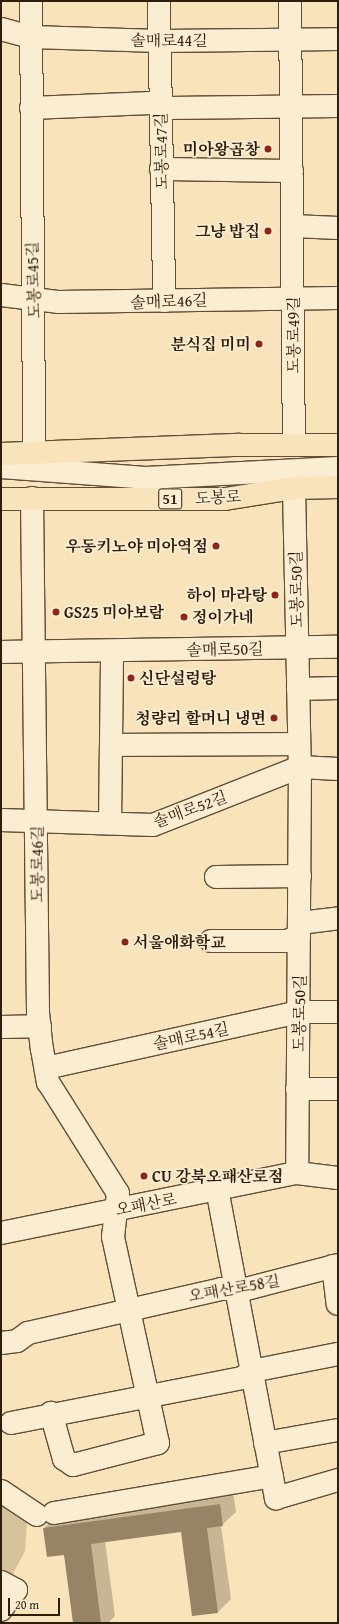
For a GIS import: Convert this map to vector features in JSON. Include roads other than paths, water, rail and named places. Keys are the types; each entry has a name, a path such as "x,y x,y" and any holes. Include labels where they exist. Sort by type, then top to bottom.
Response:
{"main road":[{"path":"1,454 294,443 338,445"},
{"name":"도봉로","path":"1,499 225,499 294,488 338,487"}],"street":[{"name":"도봉로45길","path":"31,1 34,452"},
{"name":"도봉로47길","path":"159,1 164,301"},
{"name":"도봉로49길","path":"290,1 294,443"},
{"name":"솔매로44길","path":"1,29 31,37 159,41 338,39"},
{"path":"31,108 152,103 160,106 338,106"},
{"path":"161,169 292,171"},
{"path":"293,226 338,228"},
{"name":"솔매로46길","path":"1,295 32,299 164,301 338,298"},
{"path":"1,468 146,478 338,468"},
{"path":"1,480 104,488 182,488 338,478"},
{"name":"도봉로50길","path":"294,488 300,767 297,1173"},
{"name":"도봉로46길","path":"32,498 36,652 40,1026 48,1082 118,1193 119,1209"},
{"name":"솔매로50길","path":"1,652 338,647"},
{"path":"110,823 112,651"},
{"path":"298,689 338,688"},
{"path":"111,745 299,744"},
{"name":"솔매로52길","path":"1,820 37,819 153,825 300,767 338,769"},
{"path":"216,877 300,876"},
{"path":"211,941 287,942 299,930 338,918"},
{"name":"솔매로54길","path":"46,1068 299,1012 338,1012"},
{"path":"1,1027 40,1026"},
{"path":"297,1089 338,1089"},
{"name":"오패산로","path":"1,1233 297,1173 338,1178"},
{"path":"217,1189 276,1498 338,1480"},
{"path":"51,1413 64,1459 73,1464 158,1443 113,1237 119,1209"},
{"path":"336,1265 338,1304"},
{"name":"오패산로58길","path":"1,1343 17,1341 28,1333 221,1289 236,1289 336,1265"},
{"path":"11,1423 51,1413 242,1378 252,1371 338,1354"},
{"path":"265,1443 338,1430"},
{"path":"1,1490 46,1514 272,1476"},
{"path":"1,1582 16,1590 1,1610"}],"place":[{"name":"미아왕곱창","path":"268,149"},
{"name":"그냥 밥집","path":"268,231"},
{"name":"분식집 미미","path":"259,344"},
{"name":"우동키노야 미아역점","path":"216,546"},
{"name":"하이 마라탕","path":"275,595"},
{"name":"GS25 미아보람","path":"56,612"},
{"name":"정이가네","path":"184,617"},
{"name":"신단설렁탕","path":"131,678"},
{"name":"청량리 할머니 냉면","path":"274,718"},
{"name":"서울애화학교","path":"125,942"},
{"name":"CU 강북오패산로점","path":"144,1176"}]}
